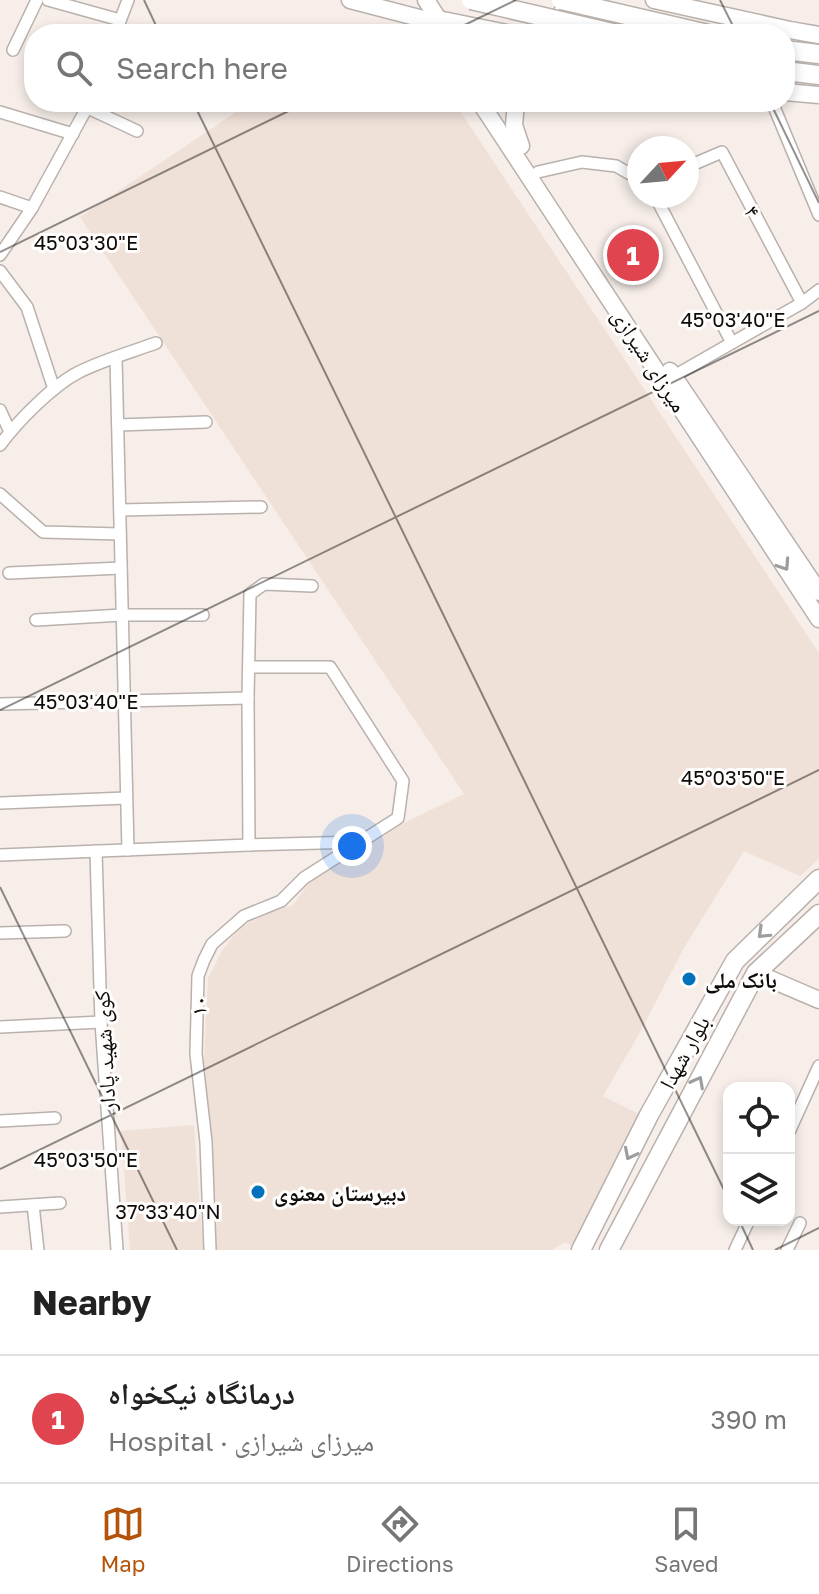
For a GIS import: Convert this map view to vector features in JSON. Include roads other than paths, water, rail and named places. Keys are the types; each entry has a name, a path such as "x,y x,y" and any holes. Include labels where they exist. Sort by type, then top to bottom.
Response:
{"main road":[{"path":"350,0 433,24"},
{"path":"414,0 433,24"},
{"path":"426,0 433,24"},
{"path":"471,0 574,24"},
{"path":"561,0 665,24"},
{"path":"562,24 561,14 569,0"},
{"path":"654,0 767,24"},
{"path":"795,30 819,35"},
{"path":"795,51 819,54"},
{"path":"795,72 819,75"},
{"path":"795,93 819,95"},
{"name":"میرزای شیرازی","path":"487,112 819,619"},
{"name":"میرزای شیرازی","path":"499,112 819,592"},
{"path":"515,112 514,125 521,146"},
{"name":"بلوار شهدا","path":"581,1250 684,1050 735,961 818,883"},
{"name":"بلوار شهدا","path":"609,1250 756,973 819,914"},
{"path":"756,973 819,1000"}],"street":[{"path":"25,24 37,0"},
{"path":"48,0 120,20"},
{"path":"119,24 128,0"},
{"path":"13,50 24,27"},
{"path":"0,112 73,134"},
{"path":"0,255 32,208 85,112"},
{"path":"102,112 137,131"},
{"path":"776,112 819,215"},
{"name":"۴","path":"699,162 722,152 802,303"},
{"path":"538,172 582,162 616,166 627,172"},
{"path":"0,197 32,208"},
{"path":"661,208 732,343"},
{"path":"0,271 27,307 54,389"},
{"path":"674,376 802,303 819,290"},
{"path":"0,445 54,389 79,372 156,343"},
{"path":"116,358 128,850"},
{"path":"0,410 10,432"},
{"path":"118,425 206,422"},
{"path":"0,494 43,532 120,534"},
{"path":"120,510 261,507"},
{"path":"9,573 121,568"},
{"path":"249,845 250,594 264,584 312,586"},
{"path":"36,620 122,615 203,615"},
{"name":"۱۰","path":"210,1250 206,1142 196,1054 198,976 204,960 212,944 244,916 281,901 304,878 398,818 403,781 330,667 249,667"},
{"path":"0,704 248,698"},
{"path":"0,803 126,798"},
{"path":"0,855 358,842"},
{"name":"کوی شهید پادار","path":"96,851 101,1022 117,1250"},
{"path":"0,933 65,931"},
{"path":"0,1027 101,1022"},
{"path":"795,1119 819,1066"},
{"path":"0,1121 55,1118"},
{"path":"0,1207 60,1203"},
{"path":"33,1205 38,1250"},
{"path":"787,1250 800,1223"},
{"path":"735,1250 746,1226"}],"place":[{"name":"درمانگاه نیکخواه","path":"633,255"},
{"name":"بانک ملی","path":"689,979"},
{"name":"دبیرستان معنوی","path":"258,1192"}]}
